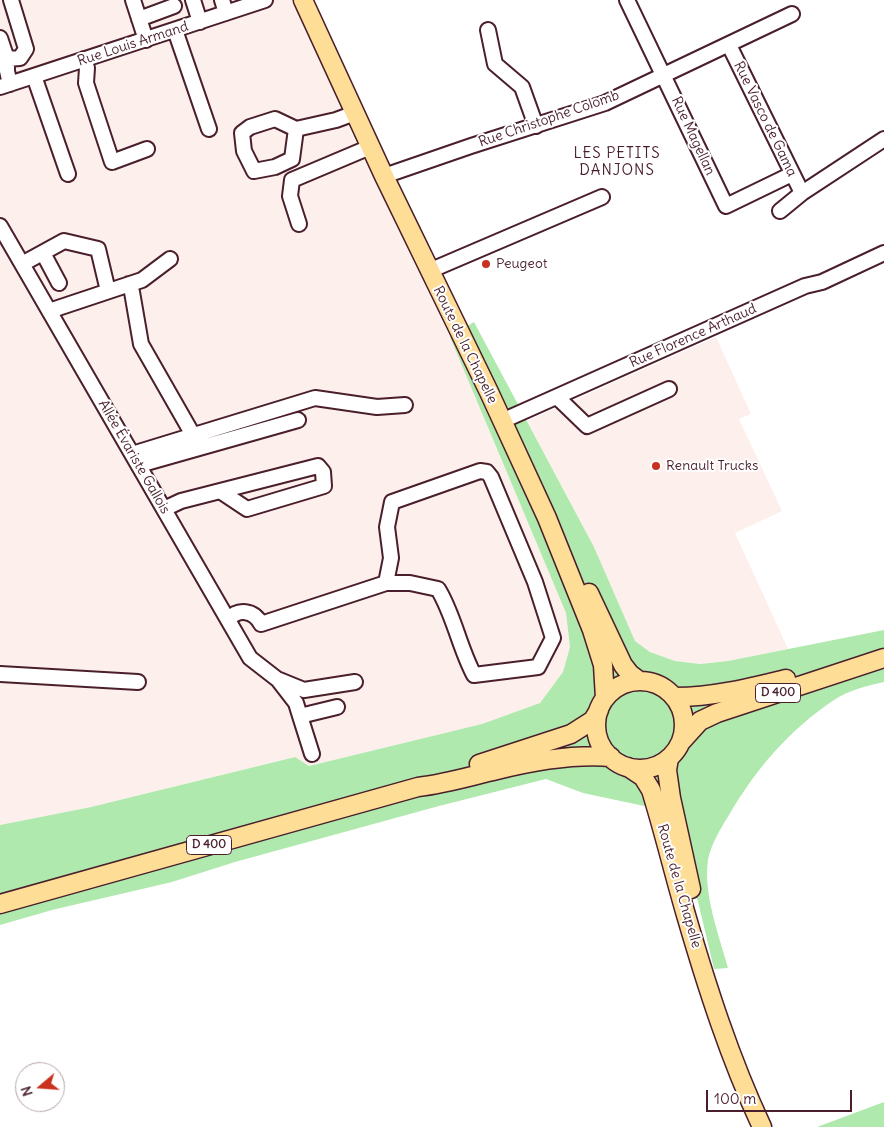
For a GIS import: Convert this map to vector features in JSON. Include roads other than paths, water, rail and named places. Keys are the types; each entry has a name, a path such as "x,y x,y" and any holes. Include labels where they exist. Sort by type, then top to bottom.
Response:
{"main road":[{"name":"Route de la Chapelle","path":"303,0 333,53 388,174 616,651 630,674 638,680"},
{"name":"Route de la Chapelle","path":"314,0 355,113 371,149 388,174 436,268 547,518 592,630 603,665 602,704"},
{"name":"D 400","path":"675,697 724,694 884,657"},
{"name":"D 400","path":"681,742 700,721 717,713 884,657"},
{"path":"638,680 652,682 665,688 675,697 681,707 684,731 681,742 669,758 657,766 642,769 628,767 611,757 603,747 598,735 596,722 602,704 614,689 638,680"},
{"name":"D 400","path":"0,904 418,787 452,773 572,734 593,720 602,704"},
{"name":"D 400","path":"418,787 435,786 499,769 536,762 583,757 611,757"},
{"name":"Route de la Chapelle","path":"669,758 667,770 671,798 718,1014"},
{"name":"Route de la Chapelle","path":"628,767 643,777 651,790 689,923 718,1014 746,1094 762,1127"}],"street":[{"path":"8,59 20,58 26,49 11,0"},
{"path":"133,0 146,40"},
{"path":"194,0 200,22"},
{"name":"Rue Louis Armand","path":"5,85 200,22 224,6 265,0"},
{"name":"Rue Magellan","path":"627,0 726,206 792,174"},
{"path":"139,19 174,6"},
{"name":"Rue Christophe Colomb","path":"388,174 604,103 792,14"},
{"path":"175,30 209,129"},
{"path":"488,30 495,64 522,87 536,126"},
{"path":"0,38 8,59 5,85"},
{"name":"Rue Vasco de Gama","path":"729,45 802,193"},
{"path":"84,59 87,68 86,83 112,162 146,149"},
{"path":"34,76 68,174"},
{"path":"296,129 336,120 355,113"},
{"name":"Rue Vasco de Gama","path":"780,211 802,193 884,139"},
{"path":"299,224 290,196 292,180 363,150 371,149"},
{"path":"436,268 602,197"},
{"name":"Allée Évariste Gallois","path":"0,226 250,658 277,679"},
{"path":"22,264 64,241 98,249 108,291"},
{"name":"Rue Florence Arthaud","path":"505,420 805,286 822,282 884,252"},
{"path":"42,253 59,283"},
{"path":"49,311 142,280 170,259"},
{"path":"129,284 142,344 193,435"},
{"path":"557,397 587,426 669,389"},
{"path":"136,459 193,435 314,398 377,407 405,406"},
{"path":"136,459 298,420"},
{"path":"164,509 181,501 220,491 318,466 323,472 324,486 247,509 220,491"},
{"path":"228,620 234,614 244,612 256,616 261,624 386,583 410,583 438,590 446,601 464,656 474,675 538,667 553,638 535,582 491,477 486,472 480,472 392,502 387,527 391,558 386,583"},
{"path":"0,674 138,682"},
{"path":"277,679 304,690 355,682"},
{"path":"277,679 296,703 312,754"},
{"path":"300,716 337,707"}],"place":[{"name":"Peugeot","path":"486,264"},
{"name":"Renault Trucks","path":"656,466"}],"district":[{"name":"LES PETITS DANJONS","path":"617,162"}]}
